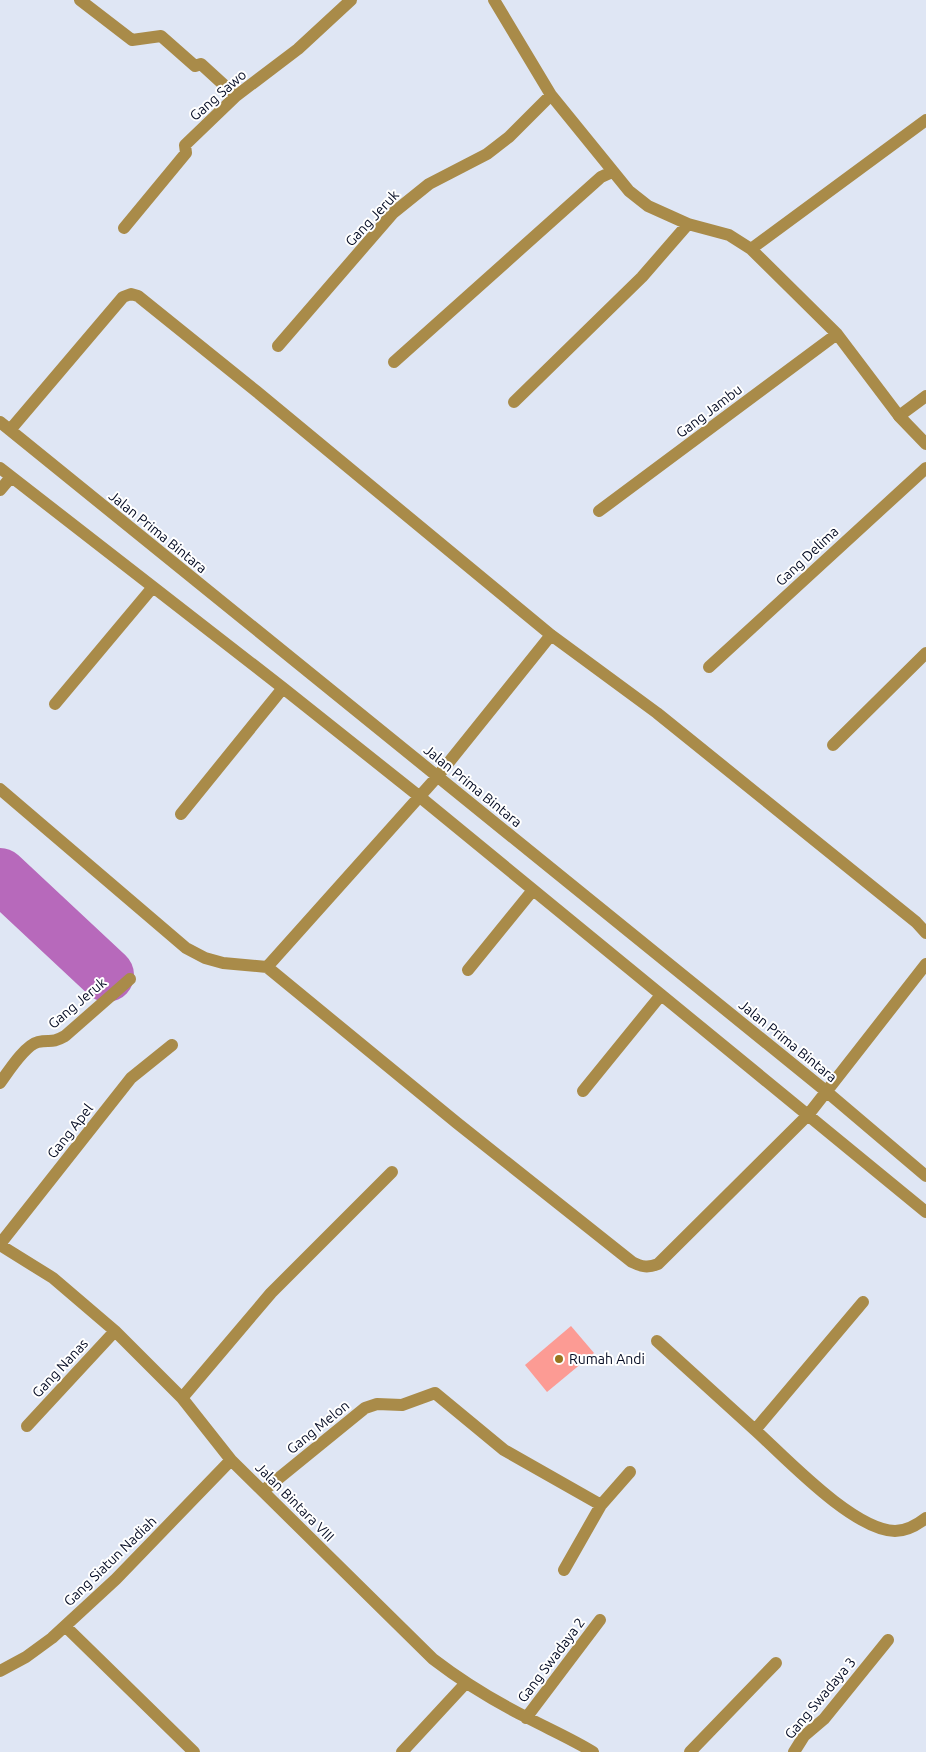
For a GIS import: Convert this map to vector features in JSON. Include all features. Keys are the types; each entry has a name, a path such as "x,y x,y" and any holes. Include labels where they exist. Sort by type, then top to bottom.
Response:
{"street":[{"path":"80,0 132,40 161,36 195,66 201,64 236,96"},
{"name":"Gang Sawo","path":"124,228 186,153 185,145 236,96 298,49 351,0"},
{"path":"494,0 552,96 629,191 648,206 688,224 729,235 750,249 836,334 899,416 926,444"},
{"name":"Gang Jeruk","path":"278,346 393,213 430,184 487,154 502,143 552,96"},
{"path":"750,249 926,120"},
{"path":"394,362 601,177 612,172"},
{"path":"514,402 642,277 688,224"},
{"path":"5,426 123,297 131,294 138,296 256,391 550,635 657,713 916,922 926,933"},
{"name":"Gang Jambu","path":"599,511 836,334"},
{"path":"899,416 926,396"},
{"name":"Jalan Prima Bintara","path":"5,426 827,1092 926,1176"},
{"path":"0,468 420,797 926,1212"},
{"name":"Gang Delima","path":"709,667 926,468"},
{"path":"0,490 11,477"},
{"path":"55,704 153,587"},
{"path":"267,967 420,797 550,635"},
{"path":"833,745 926,653"},
{"path":"181,814 283,688"},
{"path":"0,789 186,948 205,958 223,963 267,967 457,1123 632,1262 641,1267 650,1268 658,1264 808,1115 926,964"},
{"path":"468,970 533,890"},
{"name":"Gang Jeruk","path":"0,1082 23,1053 34,1043 40,1041 56,1042 130,979"},
{"path":"582,1091 661,995"},
{"name":"Gang Apel","path":"0,1244 131,1078 172,1045"},
{"path":"182,1398 271,1293 392,1172"},
{"name":"Jalan Bintara VIII","path":"0,1244 53,1278 114,1331 182,1398 232,1460 433,1659 465,1684 592,1752"},
{"path":"755,1430 863,1302"},
{"name":"Gang Nanas","path":"26,1426 114,1331"},
{"path":"657,1341 830,1499 871,1524 883,1529 896,1531 911,1528 926,1518"},
{"name":"Gang Melon","path":"263,1491 365,1408 377,1404 402,1405 435,1393 504,1450 601,1505"},
{"name":"Gang Siatun Nadiah","path":"0,1672 26,1657 52,1638 116,1579 232,1460"},
{"path":"564,1570 601,1505 630,1472"},
{"name":"Gang Swadaya 2","path":"526,1718 600,1620"},
{"path":"65,1626 194,1752"},
{"name":"Gang Swadaya 3","path":"794,1752 807,1732 824,1719 888,1640"},
{"path":"690,1752 776,1663"},
{"path":"402,1752 465,1684"}],"building":[{"name":"Rumah Andi","path":"571,1326 594,1353 547,1392 525,1365"}],"waterway":[{"path":"0,875 107,975"}],"place":[{"name":"Rumah Andi","path":"559,1359"}]}
